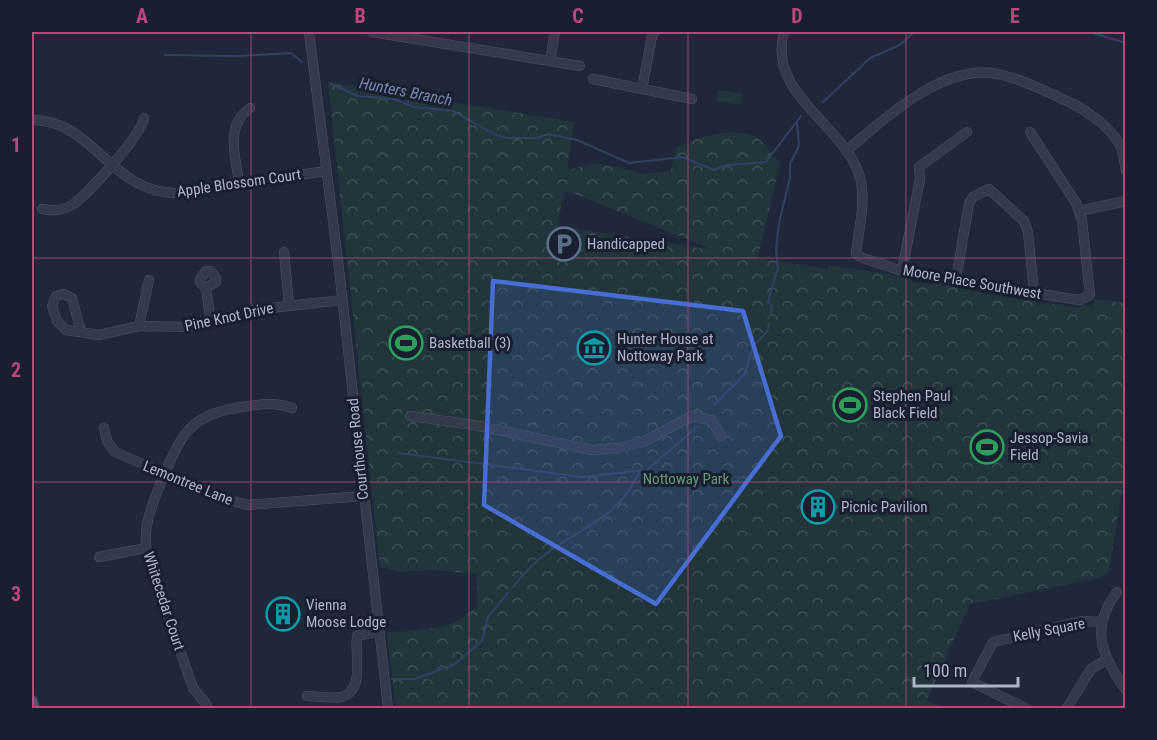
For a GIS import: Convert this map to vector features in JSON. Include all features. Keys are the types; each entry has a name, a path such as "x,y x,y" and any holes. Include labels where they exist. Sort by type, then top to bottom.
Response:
{"main road":[{"path":"32,701 34,708"}],"street":[{"name":"Courthouse Road","path":"309,32 388,708"},
{"path":"372,32 407,34 580,66"},
{"path":"550,61 555,32"},
{"path":"642,89 652,36 655,32"},
{"path":"784,32 782,58 787,76 846,151 924,90 974,75 996,74 1046,91 1079,107 1118,141 1123,153 1125,171"},
{"path":"593,80 692,99"},
{"path":"239,183 234,131 240,118 250,108"},
{"path":"42,209 56,210 69,206 137,137 144,118"},
{"name":"Apple Blossom Court","path":"32,120 50,121 70,129 132,182 164,192 326,171"},
{"path":"902,270 920,179 919,167 967,132"},
{"path":"1030,132 1079,211 1125,201"},
{"name":"Moore Place Southwest","path":"846,151 856,168 862,186 856,253 865,259 902,270 1080,300 1090,295 1079,211"},
{"path":"956,279 969,203 973,196 989,189 1024,221 1028,232 1034,292"},
{"path":"284,252 290,304"},
{"path":"139,326 149,280"},
{"path":"206,288 211,323"},
{"name":"Pine Knot Drive","path":"81,331 106,335 139,326 176,328 211,323 253,310 290,304 342,300"},
{"name":"Whitecedar Court","path":"207,705 193,688 146,548 149,514 184,433 208,415 268,403 292,408"},
{"path":"410,416 474,425 592,450 618,448 643,442 692,416 711,420 722,436"},
{"name":"Lemontree Lane","path":"104,428 107,441 115,452 228,501 248,505 363,496"},
{"path":"99,557 146,548"},
{"path":"1117,592 1105,612 1101,643 1106,660 1125,690"},
{"name":"Kelly Square","path":"1025,708 972,682 993,642 1081,621 1102,622"},
{"path":"307,696 341,697 349,693 357,677 357,636 379,631"},
{"path":"1067,708 1091,669 1106,660"}],"highlighted area":[{"path":"493,281 743,311 781,436 656,604 484,505"}],"green space":[{"name":"Nottoway Park","path":"328,82 574,122 567,170 597,163 646,174 671,171 677,147 705,137 725,133 744,133 757,138 780,163 758,258 828,269 828,265 912,278 912,282 933,285 935,281 986,294 1079,308 1093,306 1095,299 1125,303 1125,474 1109,571 1100,578 970,604 927,700 943,708 396,708 387,632 436,628 457,621 468,614 478,605 476,574 431,570 402,572 380,567","holes":["568,191 713,250 558,226 563,194"]},
{"path":"718,90 743,94 741,105 716,101"}],"waterway":[{"name":"Hunters Branch","path":"823,102 870,58 900,45 914,32"},
{"name":"Hunters Branch","path":"1090,32 1126,43"},
{"name":"Hunters Branch","path":"165,55 240,56 291,53 302,62"},
{"name":"Hunters Branch","path":"331,84 358,96 394,99 414,107 453,111 496,135 507,138 537,138 548,134 577,140 629,163 682,157 714,170 727,165 766,162 801,116"},
{"path":"771,314 772,306 768,301 778,268 776,250 779,223 790,178 790,164 799,146 797,123"},
{"path":"714,405 744,375 754,345 767,332 769,324"},
{"path":"399,453 582,477 647,470 697,427"},
{"path":"513,587 538,560 595,522 621,501 640,470"},
{"path":"392,679 415,679 455,664 482,641 488,617 508,593"}],"place":[{"name":"Handicapped","path":"564,244"},
{"name":"Basketball (3)","path":"406,343"},
{"name":"Hunter House at Nottoway Park","path":"594,348"},
{"name":"Stephen Paul Black Field","path":"850,405"},
{"name":"Jessop-Savia Field","path":"987,447"},
{"name":"Picnic Pavilion","path":"818,507"},
{"name":"Vienna Moose Lodge","path":"283,614"}]}
